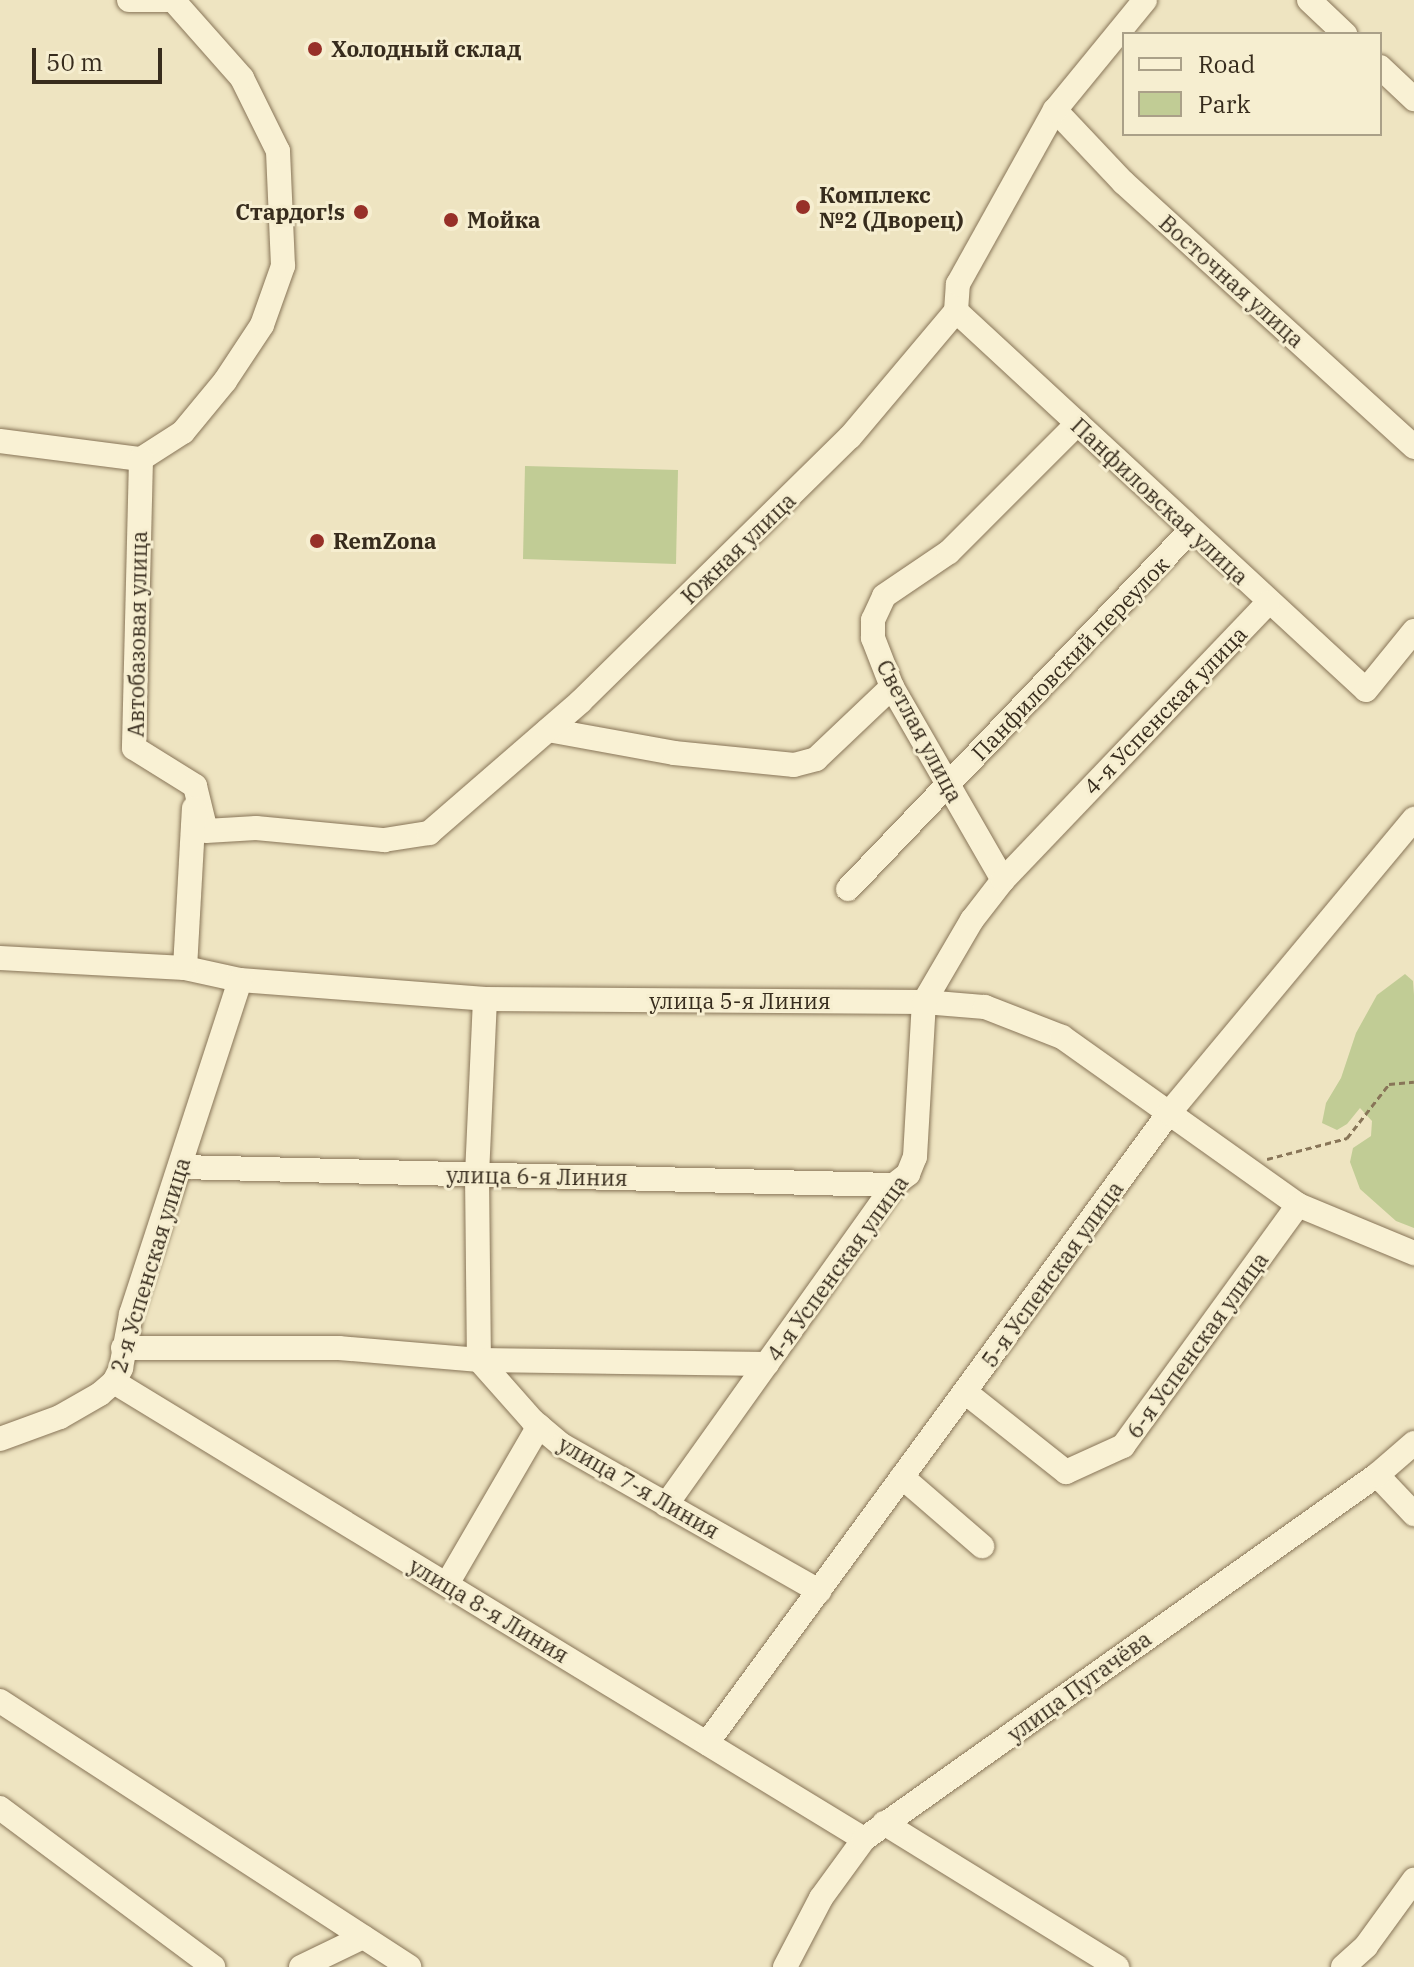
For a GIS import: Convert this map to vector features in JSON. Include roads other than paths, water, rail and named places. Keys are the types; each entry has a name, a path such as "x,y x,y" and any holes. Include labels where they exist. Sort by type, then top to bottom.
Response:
{"street":[{"path":"0,441 141,459 183,432 225,381 262,325 283,266 278,151 242,78 173,0 129,0"},
{"name":"Южная улица","path":"195,786 206,831 256,828 384,840 429,833 548,730 850,437 956,311 958,284 1055,110 1145,0"},
{"path":"1309,0 1343,32"},
{"path":"1382,69 1414,99"},
{"name":"Восточная улица","path":"1055,110 1123,182 1414,447"},
{"name":"Панфиловская улица","path":"956,311 1268,603 1366,690 1414,631"},
{"name":"Светлая улица","path":"1003,880 892,687 873,638 873,620 884,596 949,552 1078,423"},
{"name":"Автобазовая улица","path":"141,459 134,748 195,786"},
{"name":"Панфиловский переулок","path":"848,889 1191,530"},
{"name":"4-я Успенская улица","path":"666,1505 894,1185 908,1174 915,1157 924,1002 972,920 1003,880 1268,603"},
{"path":"548,730 674,753 794,765 816,759 892,687"},
{"path":"185,968 195,786"},
{"name":"5-я Успенская улица","path":"707,1743 1169,1113 1414,819"},
{"name":"улица 5-я Линия","path":"0,958 185,968 240,980 485,999 924,1002 985,1007 1062,1037 1298,1205 1414,1253"},
{"name":"2-я Успенская улица","path":"0,1439 60,1417 114,1382 121,1368 131,1314 240,980"},
{"path":"479,1360 477,1174 485,999"},
{"name":"улица 6-я Линия","path":"181,1167 894,1185"},
{"name":"6-я Успенская улица","path":"965,1392 1066,1472 1123,1446 1298,1205"},
{"path":"123,1348 339,1348 479,1360 767,1364"},
{"name":"улица 7-я Линия","path":"479,1360 539,1426 590,1464 819,1591"},
{"name":"улица 8-я Линия","path":"114,1382 864,1839"},
{"path":"447,1584 539,1426"},
{"name":"улица Пугачёва","path":"785,1967 839,1869 864,1839 1377,1475 1414,1443"},
{"path":"1377,1475 1414,1514"},
{"path":"902,1477 982,1546"},
{"path":"0,1701 409,1967"},
{"path":"0,1808 213,1967"},
{"path":"884,1823 1117,1967"},
{"path":"1343,1967 1366,1946 1414,1880"},
{"path":"301,1967 363,1937"}],"place":[{"name":"Холодный склад","path":"315,49"},
{"name":"Комплекс №2 (Дворец)","path":"803,207"},
{"name":"Стардог!s","path":"361,212"},
{"name":"Мойка","path":"451,220"},
{"name":"RemZona","path":"317,541"}]}
